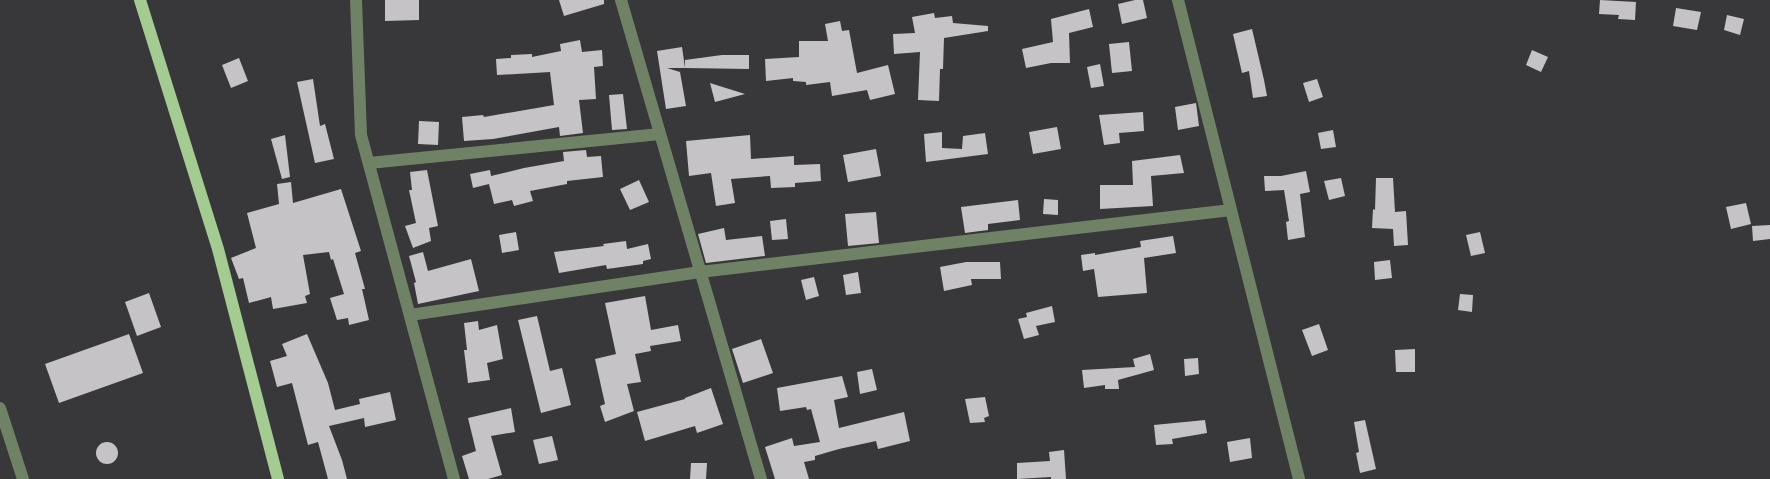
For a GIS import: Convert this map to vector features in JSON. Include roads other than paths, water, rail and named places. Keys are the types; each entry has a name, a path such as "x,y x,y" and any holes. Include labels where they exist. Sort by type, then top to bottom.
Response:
{"main road":[{"path":"140,0 218,248 278,479"}],"street":[{"path":"356,0 362,135 454,479"},
{"path":"621,0 761,479"},
{"path":"1178,0 1299,479"},
{"path":"369,163 660,134"},
{"path":"410,315 700,272 1231,210"},
{"path":"0,408 3,429 22,479"}]}
